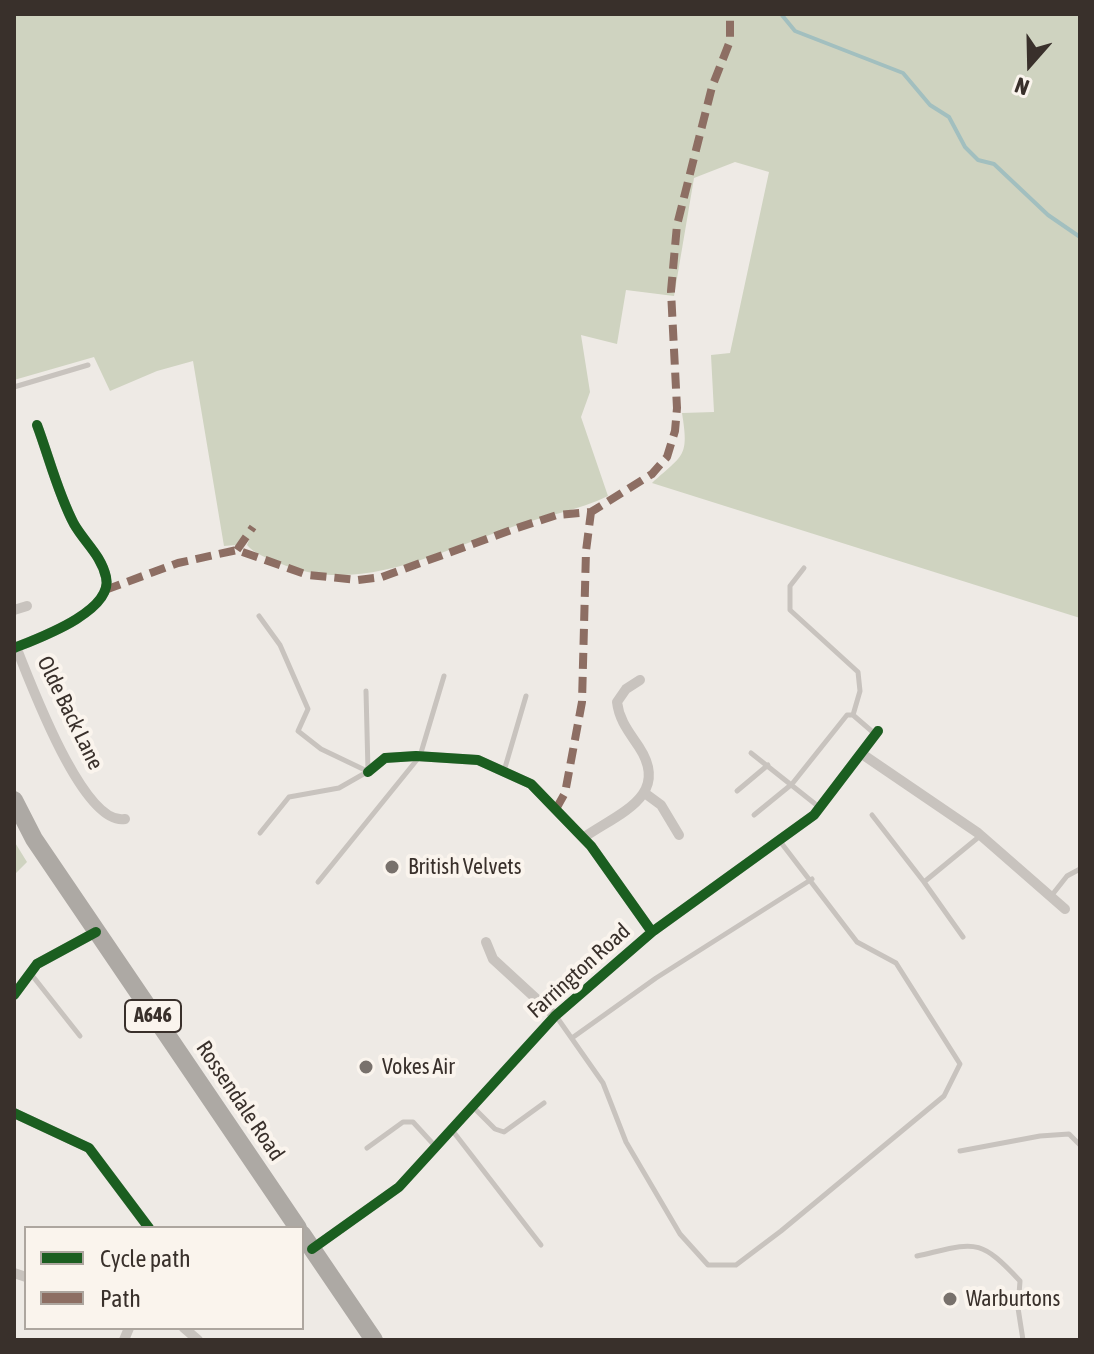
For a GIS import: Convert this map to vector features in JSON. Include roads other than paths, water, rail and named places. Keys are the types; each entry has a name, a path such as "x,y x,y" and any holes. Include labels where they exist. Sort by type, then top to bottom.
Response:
{"highway":[{"name":"Rossendale Road","path":"14,800 34,839 297,1226"},
{"path":"307,1242 374,1340"}],"street":[{"name":"Olde Back Lane","path":"37,425 73,521 95,549 107,579 104,595 80,617 15,648 59,747 88,794 104,815 118,821 125,819"},
{"path":"14,610 27,606"},
{"path":"583,838 646,794 651,777 649,763 619,716 617,702 626,689 640,680"},
{"name":"Farrington Road","path":"307,1242 399,1187 555,1016 652,932 820,808 877,733"},
{"path":"862,754 981,835 1065,909"},
{"path":"368,772 385,758 420,756 478,760 531,784 583,838 652,932"},
{"path":"646,794 661,805 679,835"},
{"path":"14,995 37,964 96,932"},
{"path":"486,942 493,959 555,1016"},
{"path":"14,1113 89,1148 148,1226"}],"lane":[{"path":"14,387 88,365"},
{"path":"804,568 790,586 790,610 858,672 860,691 853,715"},
{"path":"259,616 280,645 308,709 298,731 321,749 368,772"},
{"path":"318,882 420,756 444,676"},
{"path":"366,691 368,772"},
{"path":"504,772 526,696"},
{"path":"754,815 792,784 843,717 853,715 877,733"},
{"path":"751,753 820,808"},
{"path":"737,791 768,765"},
{"path":"260,833 289,797 339,788 368,772"},
{"path":"872,815 963,937"},
{"path":"924,882 981,835"},
{"path":"555,1016 603,1083 626,1142 680,1234 708,1265 736,1265 944,1096 960,1064 896,963 857,942 812,879 779,840"},
{"path":"1051,897 1067,876 1080,869"},
{"path":"572,1038 656,978 812,879"},
{"path":"31,973 80,1036"},
{"path":"472,1106 495,1129 504,1132 544,1103"},
{"path":"367,1148 403,1122 413,1122 436,1146"},
{"path":"451,1129 541,1245"},
{"path":"960,1151 1040,1136 1069,1134 1080,1145"},
{"path":"917,1256 964,1246 991,1250 1020,1281 1018,1308 1023,1340"}],"waterway":[{"path":"781,14 795,31 903,73 930,105 949,117 965,147 978,160 994,164 1048,215 1080,237"}],"place":[{"name":"British Velvets","path":"392,867"},
{"name":"Vokes Air","path":"366,1067"},
{"name":"Warburtons","path":"950,1299"}]}
